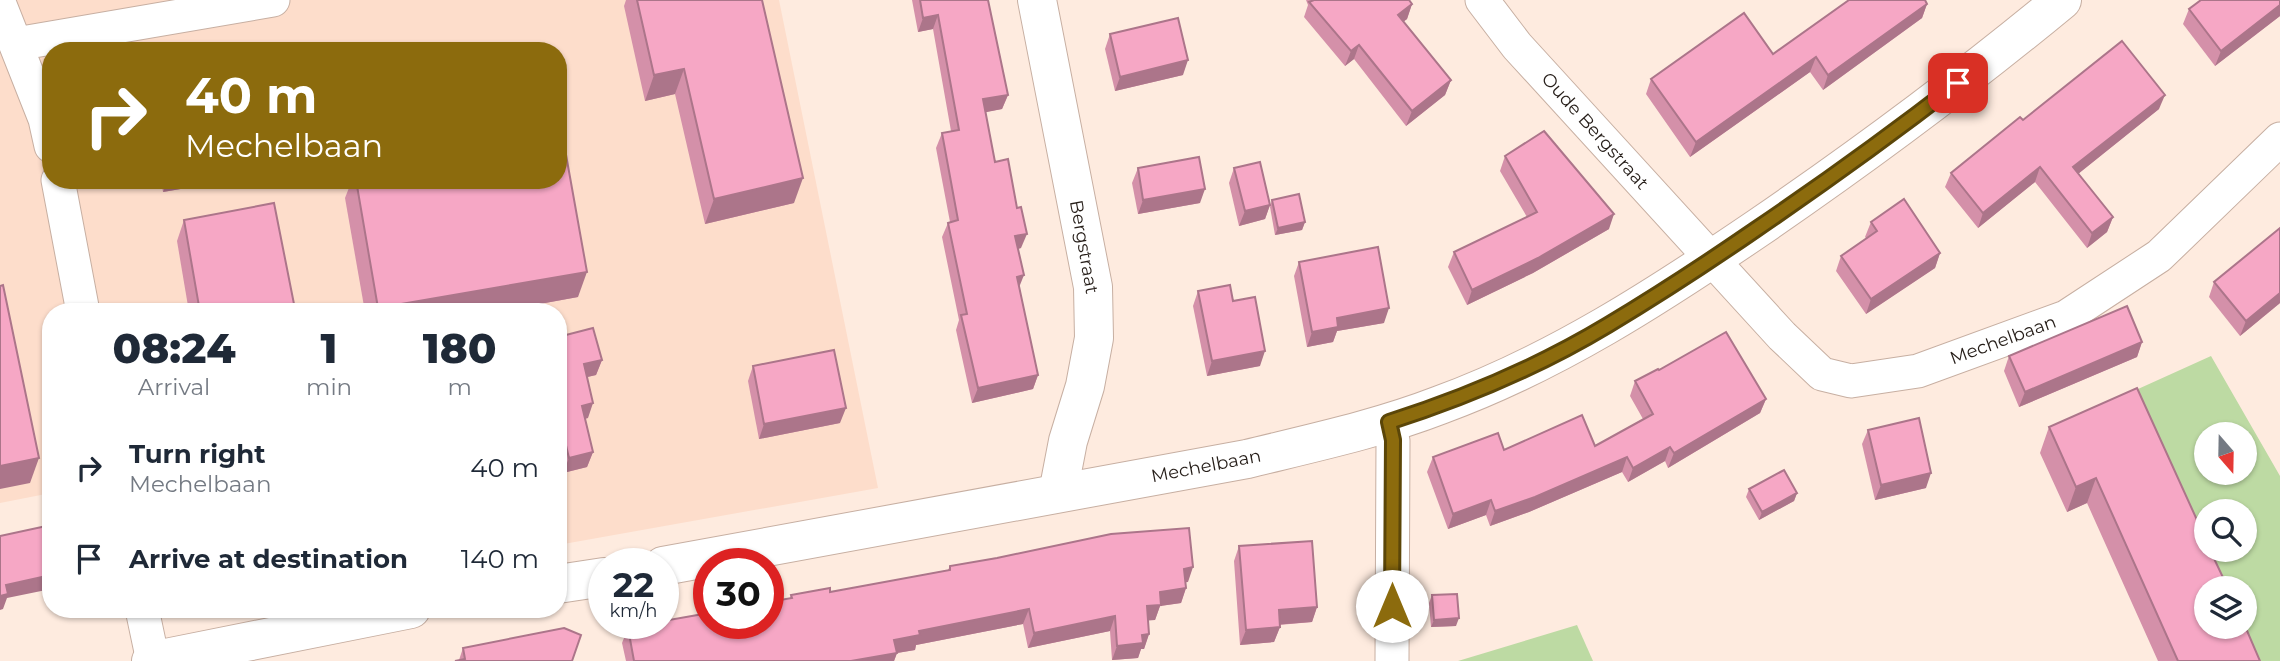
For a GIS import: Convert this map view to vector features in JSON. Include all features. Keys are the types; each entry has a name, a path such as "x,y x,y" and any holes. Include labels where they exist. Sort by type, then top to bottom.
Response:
{"street":[{"path":"16,44 273,0"},
{"name":"Bergstraat","path":"1037,0 1093,288 1094,338 1085,386 1068,441 1058,494"},
{"name":"Oude Bergstraat","path":"1482,0 1517,46 1712,259"},
{"name":"Mechelbaan","path":"679,563 1247,459 1389,422 1440,405 1550,356 1606,327 1712,259 1897,131 2062,0"},
{"path":"0,5 42,111"},
{"name":"Mechelbaan","path":"1712,259 1822,374 1851,380 1918,371 2066,317 2159,256 2280,139"},
{"path":"60,189 81,303"},
{"path":"1389,422 1393,440 1392,661"},
{"path":"567,583 588,579"},
{"path":"144,618 152,661 366,618"}],"shaded area":[{"path":"0,0 779,0 878,488 567,543 567,303 42,303 42,495 0,503"}],"green space":[{"path":"2211,356 2249,422 2194,422 2194,485 2258,485 2258,438 2280,476 2280,661 2246,661 2236,639 2257,639 2257,576 2208,576 2201,562 2257,562 2257,499 2194,499 2194,545 2127,394"},
{"path":"1577,625 1593,661 1458,661"}],"building":[{"path":"637,0 762,0 803,178 714,199 684,69 654,75"},
{"path":"920,0 988,0 1008,95 983,99 995,162 1008,159 1017,208 1021,207 1027,234 1015,236 1024,275 1017,277 1038,375 978,388 961,315 967,314 948,223 958,220 942,133 959,130 938,15 923,18"},
{"path":"1409,0 1412,4 1398,15 1451,80 1412,111 1359,45 1351,51 1309,2"},
{"path":"1849,0 1925,0 1927,4 1828,75 1816,57 1696,142 1651,79 1744,13 1773,54"},
{"path":"2201,0 2280,0 2280,5 2221,51 2189,9"},
{"path":"1178,18 1188,60 1120,77 1110,34"},
{"path":"2122,41 2165,95 2073,167 2113,217 2092,233 2040,167 1983,213 1951,173 2020,117 2023,120"},
{"path":"1544,131 1614,214 1538,258 1472,290 1454,252 1537,212 1505,156"},
{"path":"1199,157 1205,189 1143,200 1138,168"},
{"path":"567,160 587,272 407,303 377,303 358,189 567,189"},
{"path":"1260,162 1270,205 1245,211 1234,168"},
{"path":"1299,194 1305,222 1278,228 1272,200"},
{"path":"1904,199 1940,253 1871,299 1841,256 1877,231 1871,222"},
{"path":"274,203 294,303 198,303 184,220"},
{"path":"2280,228 2280,293 2246,321 2214,282"},
{"path":"1378,247 1389,308 1337,318 1338,327 1312,332 1299,262"},
{"path":"3,285 39,458 0,466 0,286"},
{"path":"1230,285 1233,301 1255,297 1265,351 1212,361 1198,291"},
{"path":"2127,306 2142,342 2025,392 2009,356"},
{"path":"593,328 602,360 584,364 593,403 582,406 593,452 569,458 567,450 567,335"},
{"path":"1726,332 1766,399 1674,453 1670,447 1633,468 1627,457 1535,497 1495,511 1491,500 1453,514 1433,457 1498,433 1504,450 1582,415 1595,446 1653,414 1635,381"},
{"path":"834,350 846,408 764,424 753,366"},
{"path":"2137,388 2194,513 2194,562 2216,562 2222,576 2194,576 2194,639 2251,639 2260,661 2178,661 2096,478 2076,487 2049,427"},
{"path":"1919,418 1931,473 1881,485 1868,430"},
{"path":"1784,470 1797,493 1762,512 1749,489"},
{"path":"42,527 42,577 6,585 8,594 0,596 0,536"},
{"path":"1189,528 1193,567 1184,569 1186,588 1160,592 1161,605 1147,606 1149,634 1142,635 1143,643 1117,646 1115,616 1034,633 1029,609 919,631 920,635 894,640 897,653 851,661 634,661 630,639 679,639 679,618 693,616 693,639 784,639 784,599 792,598 791,595 830,588 830,592 950,570 950,566 1111,534"},
{"path":"1312,541 1317,607 1279,610 1280,627 1246,630 1239,546"},
{"path":"1457,594 1459,618 1434,620 1432,595"},
{"path":"564,628 581,635 572,661 455,661 465,659 463,648"}],"route":[{"path":"1392,606 1393,440 1389,422 1497,382 1606,327 1806,195 1897,131 1958,83"}]}
